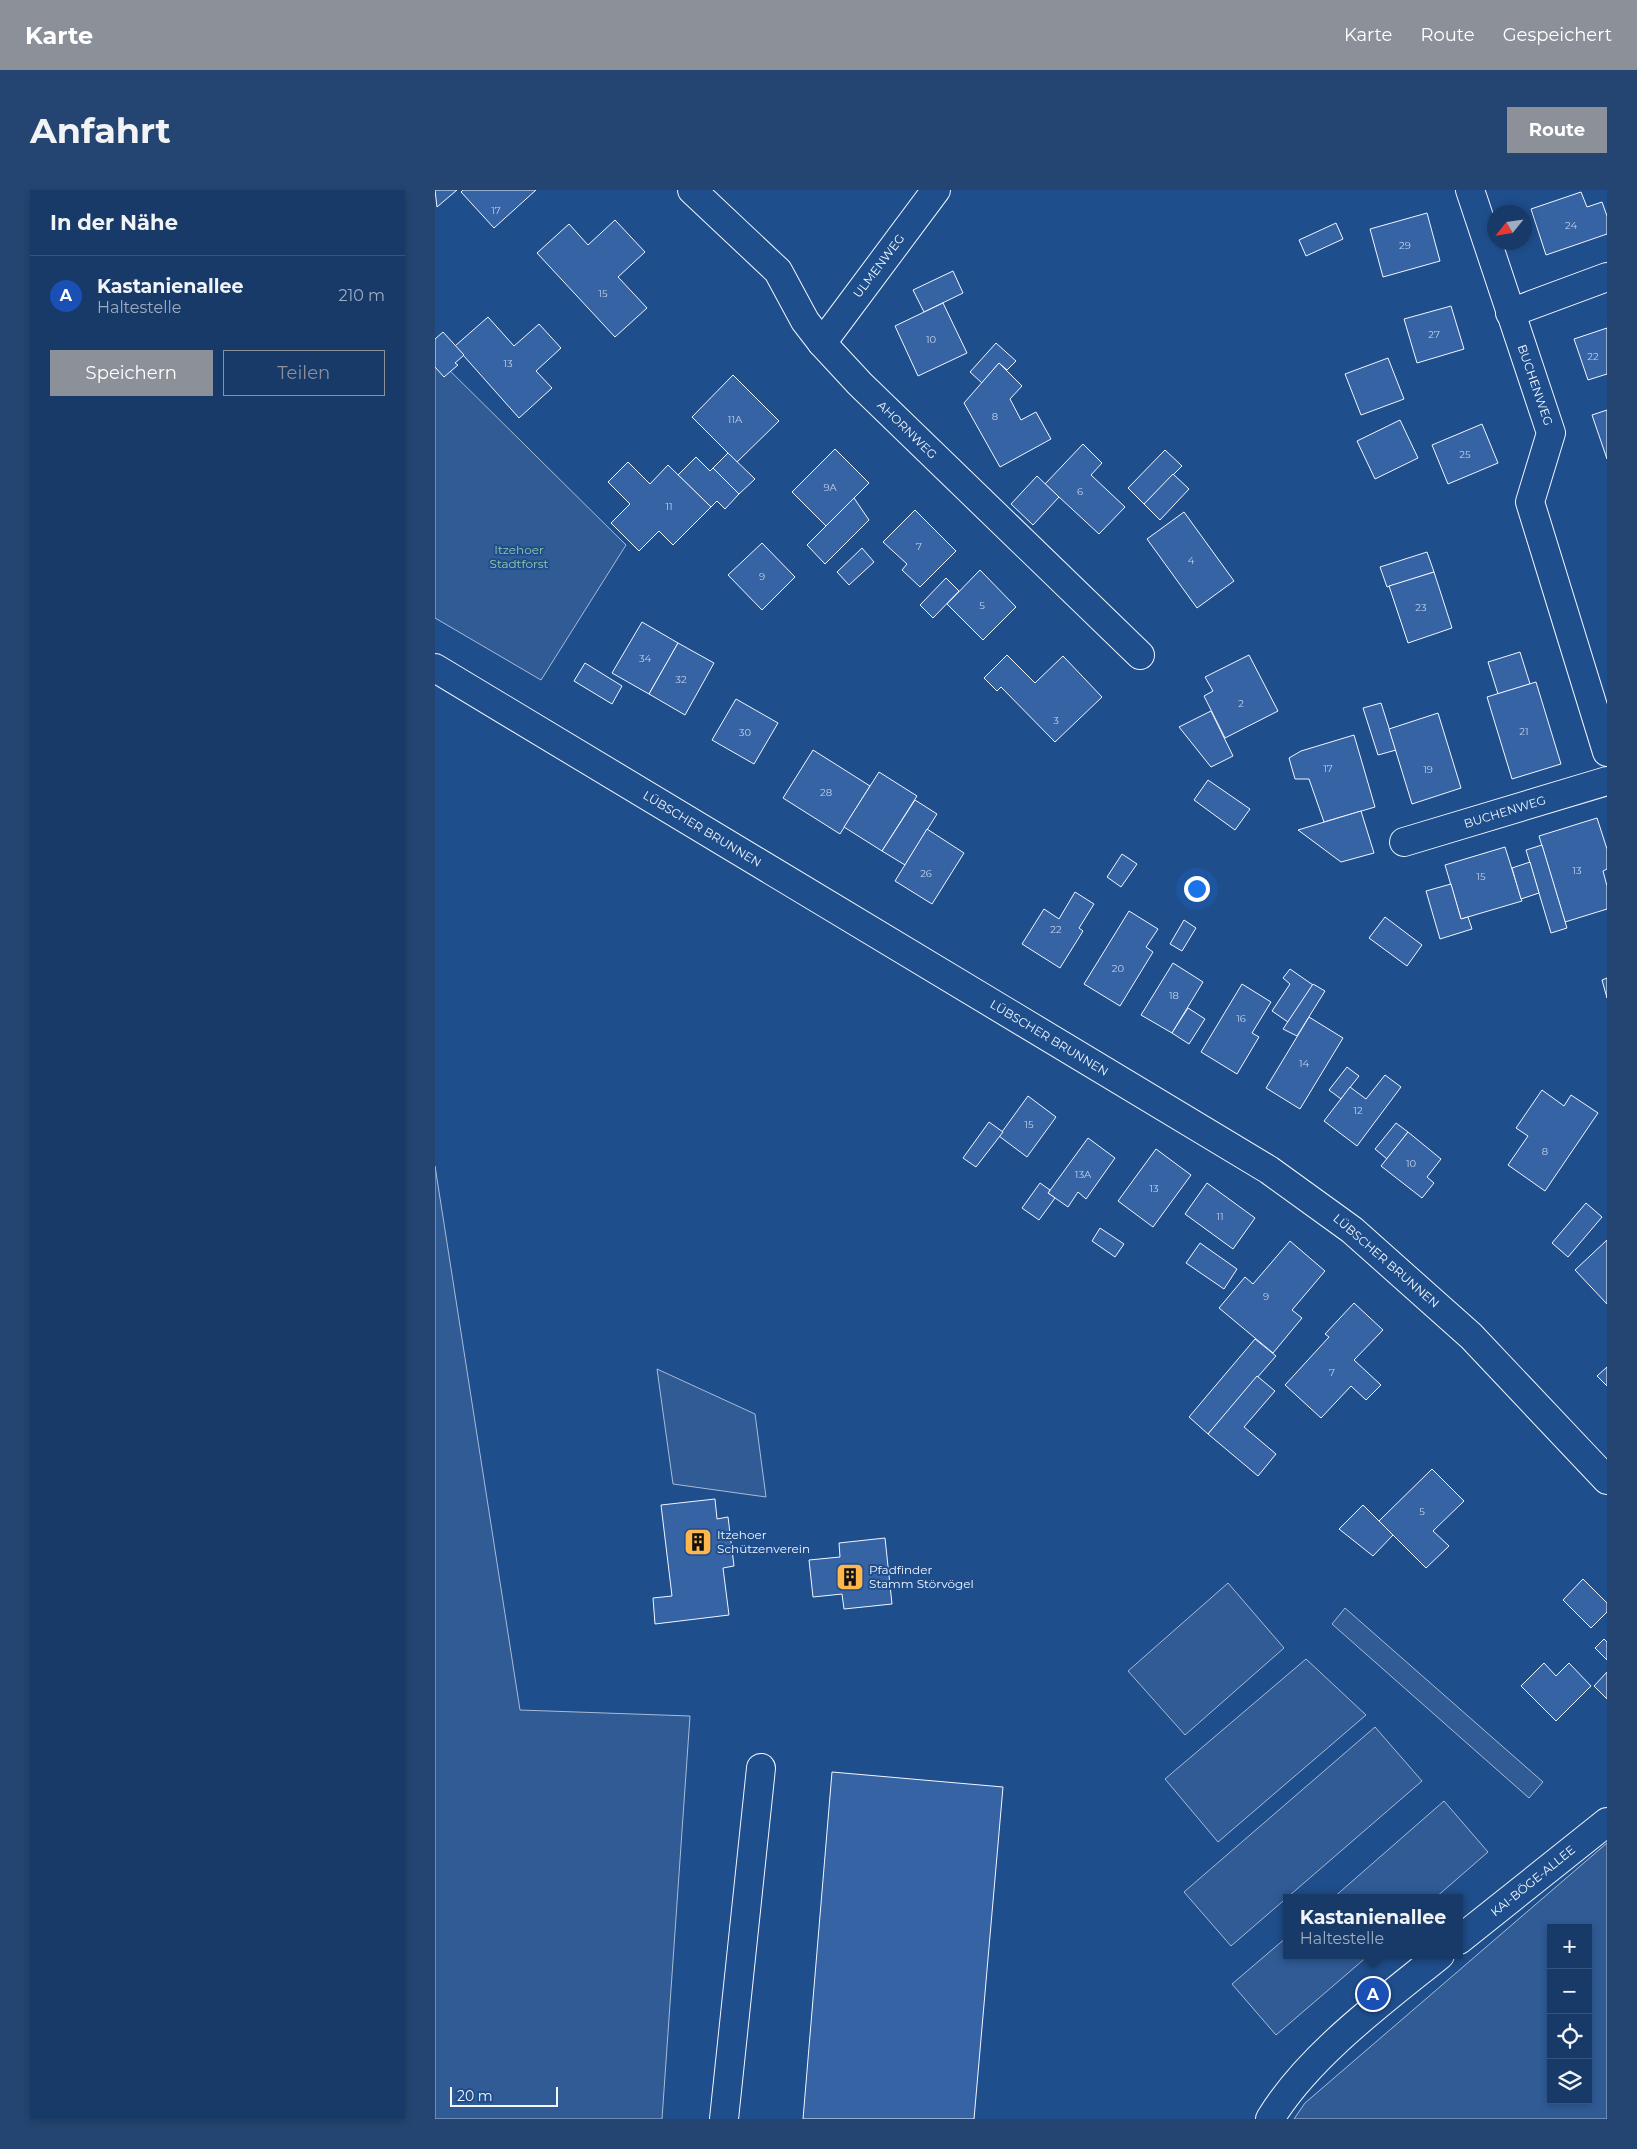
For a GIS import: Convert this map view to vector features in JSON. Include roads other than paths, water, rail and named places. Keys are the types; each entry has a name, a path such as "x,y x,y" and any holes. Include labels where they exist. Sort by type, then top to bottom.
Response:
{"street":[{"name":"AHORNWEG","path":"692,190 778,270 805,321 821,343 860,384 1140,655"},
{"name":"ULMENWEG","path":"821,343 936,190"},
{"name":"BUCHENWEG","path":"1470,190 1551,433 1530,502 1607,752"},
{"path":"1510,313 1607,277"},
{"name":"LÜBSCHER BRUNNEN","path":"435,668 1269,1170 1353,1230 1471,1336 1607,1480"},
{"name":"BUCHENWEG","path":"1404,842 1607,781"},
{"path":"724,2119 761,1768"},
{"name":"KAI-BÖGE-ALLEE","path":"1463,1937 1607,1822"},
{"path":"1270,2119 1283,2099 1339,2040 1435,1959"}],"place":[{"name":"Itzehoer Schützenverein","path":"698,1542"},
{"name":"Pfadfinder Stamm Störvögel","path":"850,1577"},
{"name":"Kastanienallee","path":"1373,1994"}],"park label":[{"name":"Itzehoer Stadtforst","path":"519,557"}]}
